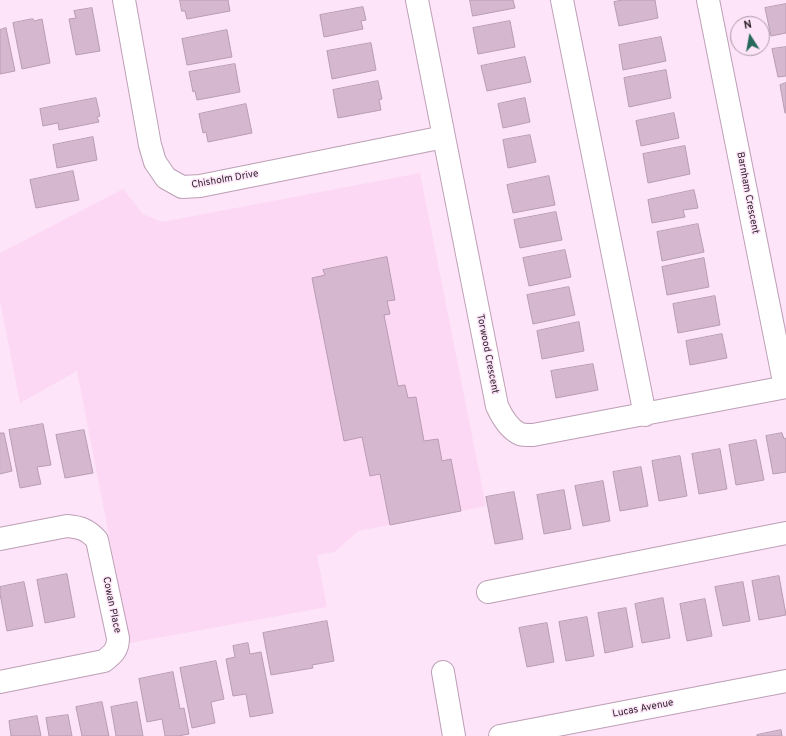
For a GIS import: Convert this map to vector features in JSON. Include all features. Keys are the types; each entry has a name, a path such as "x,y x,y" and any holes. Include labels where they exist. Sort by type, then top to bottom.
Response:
{"street":[{"name":"Chisholm Drive","path":"124,0 150,145 155,162 166,178 182,187 200,186 444,137"},
{"name":"Torwood Crescent","path":"417,0 496,399 502,417 511,427 520,434 533,435 786,387"},
{"path":"562,0 644,414"},
{"name":"Barnham Crescent","path":"708,0 786,387"},
{"name":"Cowan Place","path":"0,539 67,526 78,527 90,532 97,540 118,638 118,647 113,654 104,661 0,682"},
{"path":"488,592 786,532"},
{"path":"443,672 454,736"},
{"name":"Lucas Avenue","path":"500,736 565,730 786,681"}],"shaded area":[{"path":"420,173 486,506 358,531 335,552 317,555 327,607 130,643 77,371 20,403 0,301 0,253 123,189 143,214 162,222"}],"building":[{"path":"180,0 228,0 230,11 187,19 185,11 182,11"},
{"path":"470,0 513,0 515,8 473,16"},
{"path":"623,0 655,0 658,18 619,26 614,2"},
{"path":"786,4 786,33 771,36 770,16 767,16 765,8"},
{"path":"363,7 366,20 361,21 363,29 324,37 320,15"},
{"path":"92,8 100,51 76,55 69,19 76,18 74,11"},
{"path":"33,19 34,21 42,19 50,63 22,69 13,23"},
{"path":"510,21 515,47 478,54 473,28"},
{"path":"6,28 15,71 0,74 0,30"},
{"path":"227,30 232,57 187,65 182,39"},
{"path":"661,37 666,61 623,70 619,45"},
{"path":"371,43 376,70 332,79 327,51"},
{"path":"786,47 786,76 778,77 772,49"},
{"path":"525,57 531,82 487,91 481,66"},
{"path":"235,64 240,92 197,100 195,91 193,92 189,72"},
{"path":"666,70 671,98 629,107 624,78"},
{"path":"378,81 382,99 379,100 381,110 338,118 333,90"},
{"path":"786,83 786,113 785,113 780,85"},
{"path":"96,98 100,116 97,117 99,122 59,130 58,123 43,126 40,109"},
{"path":"525,98 530,122 503,128 498,104"},
{"path":"246,104 252,133 208,142 206,132 203,133 199,114"},
{"path":"674,113 679,138 641,146 636,121"},
{"path":"530,135 536,162 508,168 503,140"},
{"path":"93,137 97,160 57,168 53,145"},
{"path":"685,146 690,174 648,183 643,154"},
{"path":"73,171 79,200 36,208 30,180"},
{"path":"549,176 555,205 513,213 507,185"},
{"path":"694,190 698,208 683,210 685,217 652,223 648,200"},
{"path":"556,212 562,240 520,248 514,220"},
{"path":"698,224 704,252 662,261 657,232"},
{"path":"565,250 571,277 529,286 523,258"},
{"path":"387,257 395,300 387,301 390,314 384,315 398,386 405,385 408,398 416,397 424,441 438,439 442,461 451,459 461,511 390,525 380,474 370,476 362,437 344,441 312,278 325,275 323,270"},
{"path":"704,258 709,287 667,295 662,267"},
{"path":"569,287 575,315 533,324 527,295"},
{"path":"715,296 720,325 678,333 673,304"},
{"path":"579,322 584,351 542,359 537,331"},
{"path":"722,334 727,358 690,365 686,341"},
{"path":"593,364 598,390 556,398 551,371"},
{"path":"43,424 51,465 37,467 41,484 20,488 9,430"},
{"path":"84,430 93,473 65,478 56,435"},
{"path":"0,433 4,433 12,471 0,474"},
{"path":"782,433 784,439 786,438 786,472 773,474 766,436"},
{"path":"756,440 764,480 736,485 729,445"},
{"path":"720,449 727,489 699,494 692,454"},
{"path":"680,456 687,496 659,501 652,461"},
{"path":"641,467 648,506 620,511 613,472"},
{"path":"603,481 610,521 583,526 575,486"},
{"path":"564,490 571,529 544,534 537,495"},
{"path":"514,492 523,539 495,544 486,497"},
{"path":"67,574 75,617 45,623 37,580"},
{"path":"779,576 786,615 759,620 752,581"},
{"path":"24,582 33,626 7,631 0,587"},
{"path":"743,582 750,621 723,626 715,587"},
{"path":"663,598 670,638 642,643 635,604"},
{"path":"705,599 712,636 687,641 680,604"},
{"path":"626,608 633,647 605,653 598,613"},
{"path":"587,617 594,656 566,661 559,622"},
{"path":"327,621 334,661 312,665 313,668 271,675 263,633"},
{"path":"547,623 554,662 527,667 519,628"},
{"path":"248,643 250,654 261,652 273,713 250,717 246,694 233,696 226,659 235,657 233,646"},
{"path":"216,661 224,699 211,702 215,723 192,728 180,668"},
{"path":"173,672 180,709 184,708 189,734 165,736 162,719 147,722 139,679"},
{"path":"102,702 109,736 82,736 76,707"},
{"path":"137,702 143,736 116,736 111,707"},
{"path":"68,715 72,736 49,736 46,718"},
{"path":"37,716 41,736 11,736 9,721"},
{"path":"781,730 782,736 757,736 757,735"}]}
